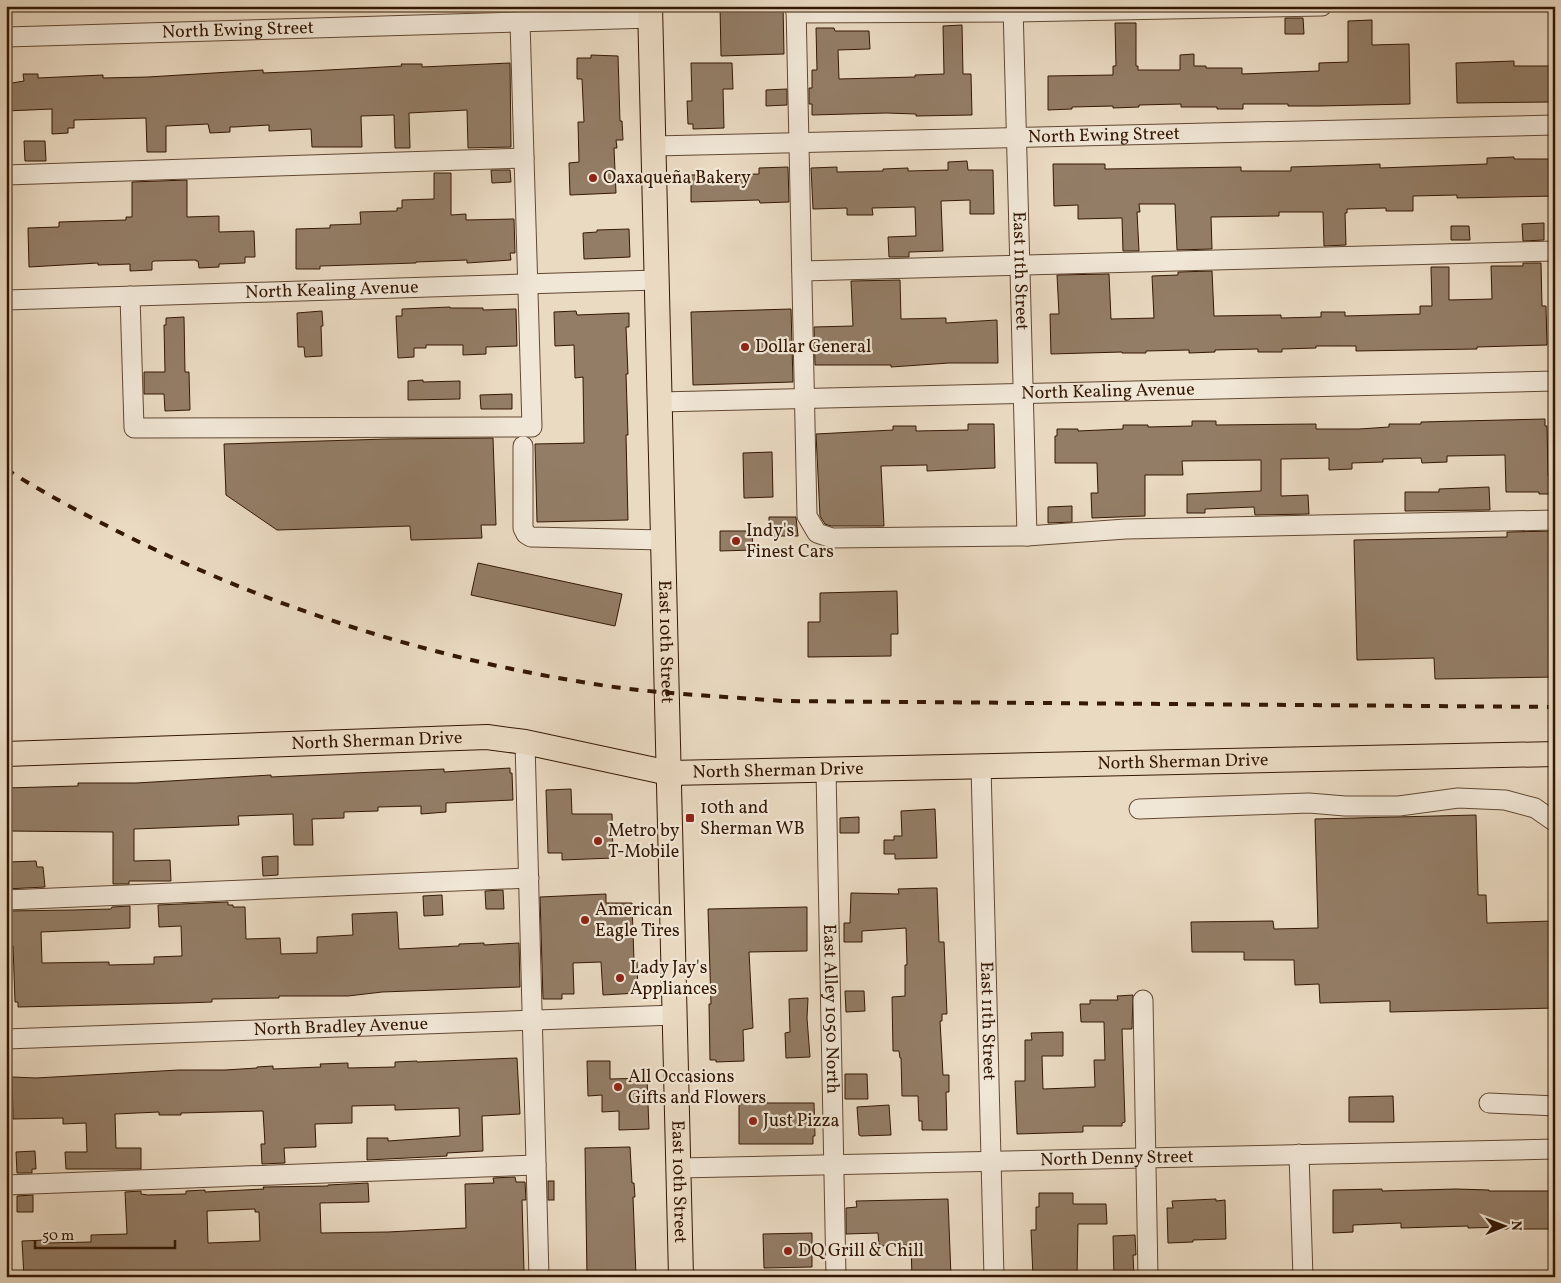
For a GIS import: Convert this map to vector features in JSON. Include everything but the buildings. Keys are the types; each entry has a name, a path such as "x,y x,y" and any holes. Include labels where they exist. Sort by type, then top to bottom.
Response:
{"main road":[{"name":"East 10th Street","path":"650,12 681,1277"},
{"name":"North Sherman Drive","path":"6,754 487,737 525,742 669,773 1555,754"}],"street":[{"path":"1322,6 796,10 807,516 817,533 832,538 1027,536 1126,529 1555,520"},
{"name":"East 11th Street","path":"1013,9 1027,536"},
{"name":"North Ewing Street","path":"6,37 650,12"},
{"path":"130,296 134,428 532,427 524,158 509,17"},
{"name":"North Ewing Street","path":"654,146 1555,125"},
{"path":"6,175 524,158"},
{"path":"802,271 1555,251"},
{"name":"North Kealing Avenue","path":"6,300 657,280"},
{"name":"North Kealing Avenue","path":"660,402 1555,381"},
{"path":"522,446 523,528 526,534 531,537 663,540"},
{"path":"525,742 538,1277"},
{"name":"East 11th Street","path":"981,766 994,1277"},
{"name":"East Alley 1050 North","path":"826,770 836,1277"},
{"path":"1139,810 1309,803 1345,806 1399,806 1458,798 1504,800 1535,808 1555,822"},
{"path":"6,900 528,878"},
{"path":"1143,1000 1148,1277"},
{"name":"North Bradley Avenue","path":"6,1039 674,1016"},
{"path":"1489,1103 1555,1106"},
{"name":"North Denny Street","path":"678,1168 1555,1149"},
{"path":"1299,1154 1302,1277"},
{"path":"6,1185 536,1165"}],"railway":[{"path":"6,469 48,495 177,560 293,607 411,645 471,660 594,684 664,692 782,701 1555,707"}],"place":[{"name":"Oaxaqueña Bakery","path":"593,178"},
{"name":"Dollar General","path":"745,347"},
{"name":"Indy's Finest Cars","path":"736,541"},
{"name":"10th and Sherman WB","path":"690,818"},
{"name":"Metro by T-Mobile","path":"598,841"},
{"name":"American Eagle Tires","path":"585,920"},
{"name":"Lady Jay's Appliances","path":"620,978"},
{"name":"All Occasions Gifts and Flowers","path":"618,1087"},
{"name":"Just Pizza","path":"753,1121"},
{"name":"DQ Grill & Chill","path":"788,1251"}]}
